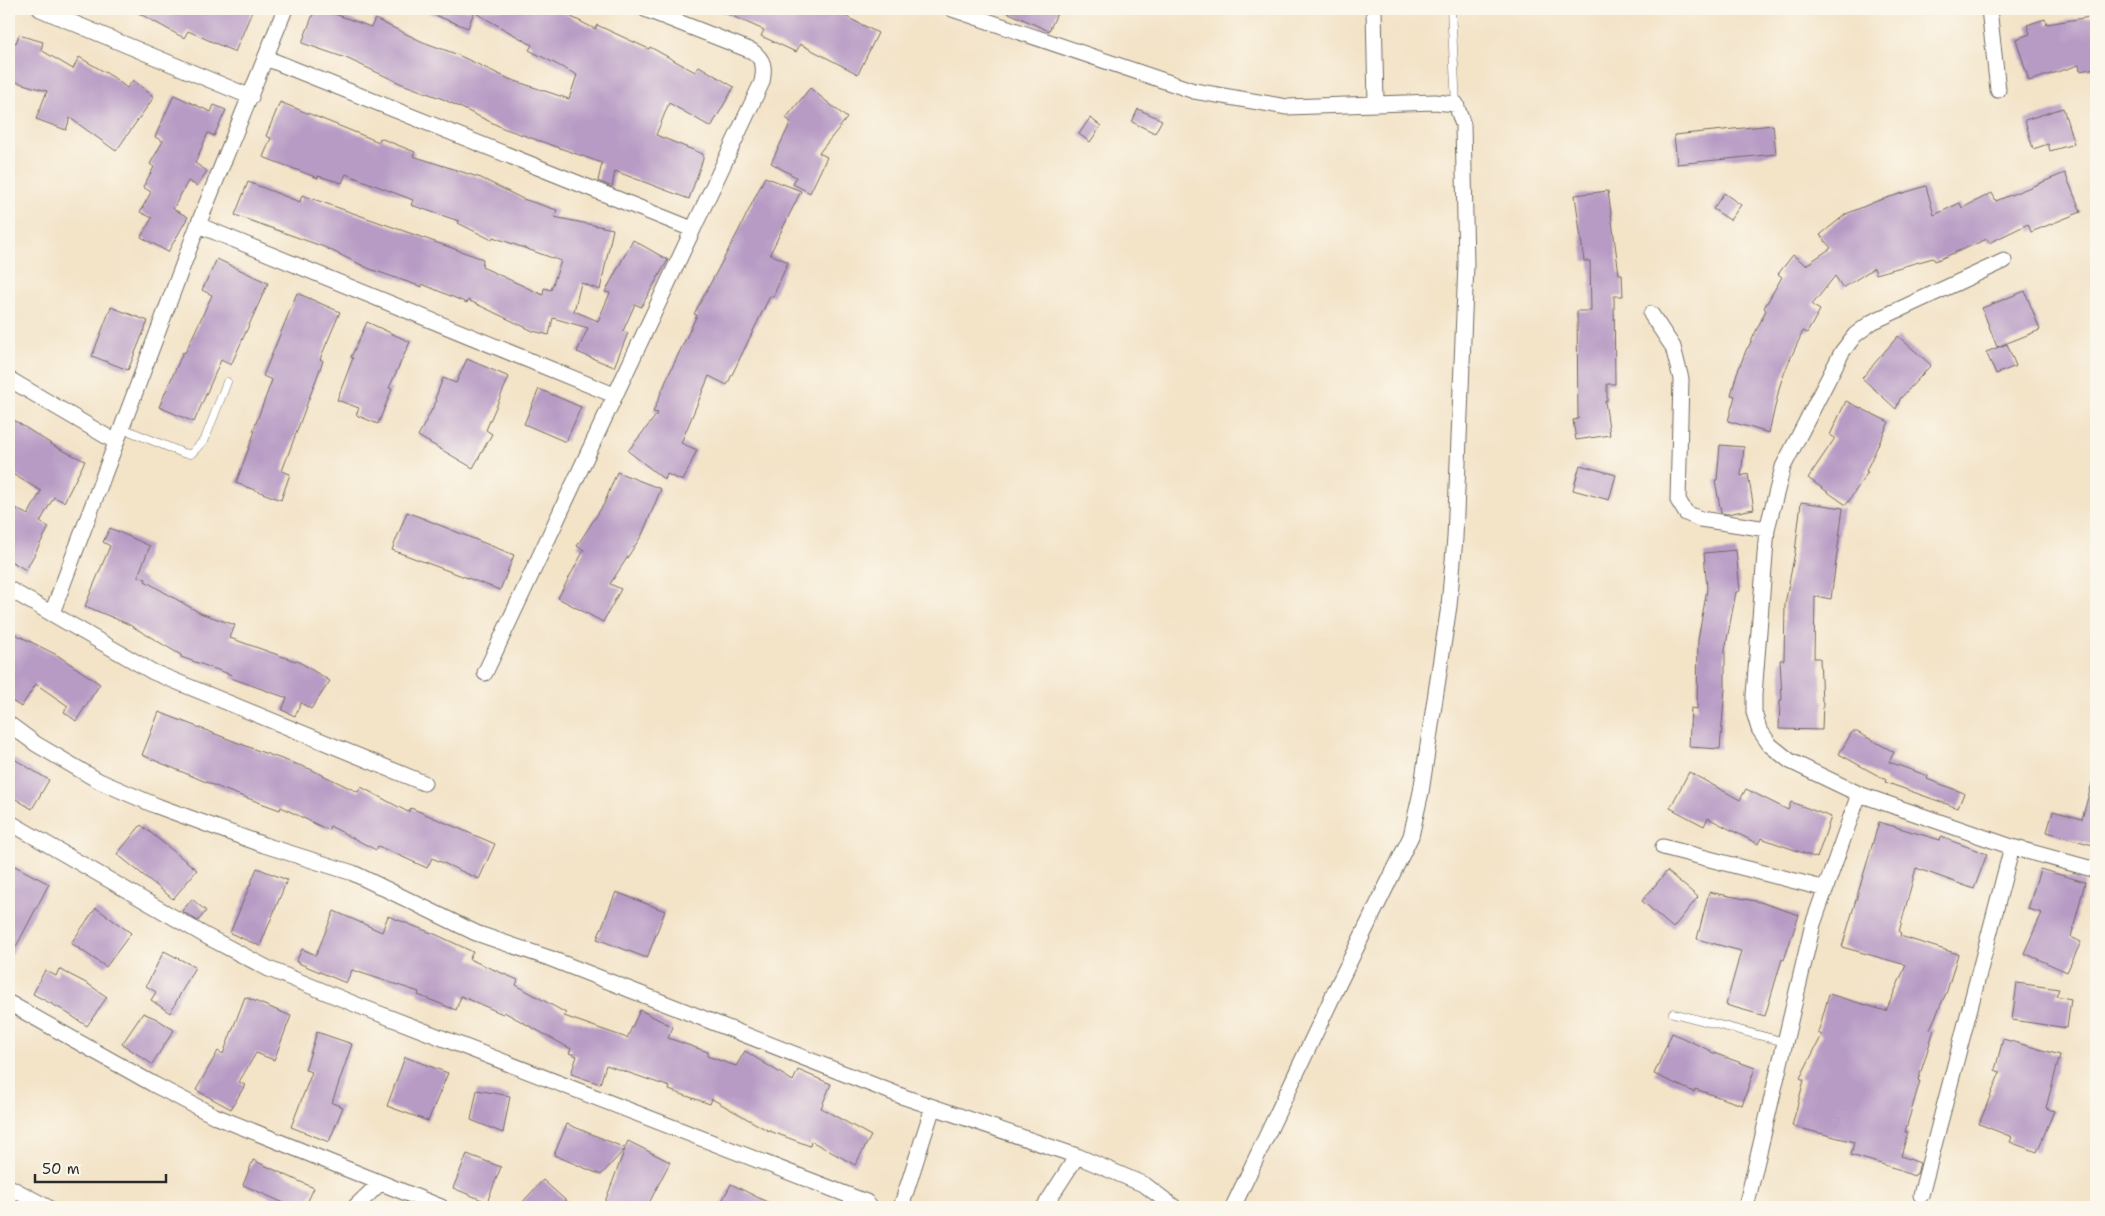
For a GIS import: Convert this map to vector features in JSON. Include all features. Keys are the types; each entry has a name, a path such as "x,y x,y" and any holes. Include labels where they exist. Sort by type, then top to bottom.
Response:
{"street":[{"path":"40,9 251,97"},
{"path":"52,612 198,225 285,9"},
{"path":"485,673 762,82 765,68 762,58 752,51 645,9"},
{"path":"952,9 1194,91 1287,107 1435,102 1456,104 1463,125 1466,264 1455,528 1448,606 1421,792 1411,836 1339,983 1234,1207"},
{"path":"1374,9 1376,104"},
{"path":"1988,9 1998,90"},
{"path":"266,58 692,229"},
{"path":"198,225 614,395"},
{"path":"2004,261 1872,322 1855,335 1842,352 1783,467 1767,529 1754,712 1759,729 1770,745 1790,762 1859,794 2012,847 2096,870"},
{"path":"1651,314 1672,347 1681,379 1678,500 1686,512 1700,519 1767,529"},
{"path":"9,379 119,435"},
{"path":"9,590 52,612 154,672 424,783"},
{"path":"9,724 36,744 99,782 157,806 264,845 353,873 483,936 549,958 932,1107 1077,1156 1145,1185 1174,1207"},
{"path":"1746,1207 1813,924 1859,794"},
{"path":"9,822 206,936 269,969 362,1007 866,1202 870,1207"},
{"path":"1663,847 1826,889"},
{"path":"1921,1196 2012,847"},
{"path":"9,1003 153,1084 215,1116 441,1207"},
{"path":"900,1207 932,1107"},
{"path":"1044,1207 1077,1156"},
{"path":"355,1207 380,1183"},
{"path":"9,1187 47,1207"}],"lane":[{"path":"1451,9 1456,104"},
{"path":"119,435 183,454 191,454 205,440 227,382"},
{"path":"1673,1013 1786,1042"}],"building":[{"path":"131,9 253,9 235,52 188,31 184,38"},
{"path":"315,9 321,9 371,27 375,19 509,79 569,99 577,75 529,50 532,45 474,12 468,28 422,10 556,9 595,29 597,25 649,49 650,47 695,72 699,66 734,87 711,127 669,103 656,135 703,154 689,199 615,171 612,187 598,181 602,163 503,128 443,99 402,84 346,58 302,43"},
{"path":"716,9 831,9 878,33 858,74 800,44 796,52 761,36 764,30"},
{"path":"1000,9 1059,9 1049,31"},
{"path":"2096,16 2096,68 2080,71 2079,65 2029,81 2016,39 2030,34 2027,25 2045,19 2047,24"},
{"path":"19,35 43,42 41,50 73,69 79,57 113,77 127,88 133,80 154,97 116,151 70,118 66,130 36,119 47,91 9,80 9,40 16,43"},
{"path":"810,88 847,118 819,153 827,157 810,193 793,184 796,177 771,163 791,122 786,118"},
{"path":"174,95 211,112 214,105 226,110 214,136 208,133 195,163 207,171 197,186 188,181 173,209 188,217 168,252 141,237 152,218 140,212 151,192 143,187 154,167 150,164 163,141 155,137"},
{"path":"280,102 379,142 380,138 415,152 413,156 481,178 523,199 557,210 554,217 613,229 600,290 581,283 574,311 598,321 610,293 605,292 633,240 668,260 641,307 635,304 623,331 628,333 614,367 577,352 588,328 553,318 549,335 533,331 468,300 467,303 422,284 422,287 370,269 324,247 235,215 248,182 300,202 302,195 483,259 482,267 543,295 544,288 551,290 561,261 493,237 492,240 458,223 459,221 411,205 413,200 346,174 342,183 318,176 318,178 263,157 271,138 266,136"},
{"path":"2063,108 2074,144 2050,151 2048,144 2033,149 2025,120"},
{"path":"1138,109 1162,120 1155,133 1132,122"},
{"path":"1090,118 1101,126 1090,142 1079,134"},
{"path":"1773,125 1776,154 1677,164 1674,135"},
{"path":"2065,173 2081,212 2031,232 2028,224 1989,243 1987,239 1935,261 1933,258 1876,274 1874,268 1843,288 1835,276 1812,305 1820,310 1807,333 1803,331 1787,366 1780,385 1769,433 1728,421 1735,396 1731,395 1737,373 1766,310 1764,308 1782,277 1778,274 1793,255 1806,265 1831,248 1820,235 1846,214 1877,201 1926,186 1934,215 1960,203 1962,208 1992,193 1996,201"},
{"path":"765,177 801,191 770,254 788,262 773,297 770,296 727,385 709,376 681,443 697,450 683,481 667,474 665,480 628,451 658,413 653,412 697,315 694,314"},
{"path":"1608,191 1619,274 1622,274 1623,296 1614,296 1615,384 1607,384 1607,401 1605,401 1610,435 1576,440 1573,420 1578,419 1577,311 1591,311 1590,261 1584,261 1575,195"},
{"path":"1724,193 1741,205 1730,220 1713,209"},
{"path":"217,259 268,283 231,365 221,360 194,422 159,407 183,352 185,353 212,295 202,290"},
{"path":"2025,291 2040,330 1997,347 1982,308"},
{"path":"297,293 340,312 320,359 323,361 282,471 290,474 281,500 236,483 272,380 263,376"},
{"path":"111,307 148,321 128,370 92,356"},
{"path":"367,322 410,342 389,388 392,389 378,424 356,415 359,408 337,400 353,358 351,357"},
{"path":"1898,336 1931,365 1900,399 1896,409 1862,378"},
{"path":"2007,344 2016,366 1996,374 1986,352"},
{"path":"467,359 509,377 486,430 492,434 473,468 418,436 437,400 435,399 443,378 456,383"},
{"path":"539,389 581,407 566,442 524,424"},
{"path":"1846,401 1889,422 1866,471 1868,472 1846,505 1808,478 1835,438 1830,435"},
{"path":"9,417 56,447 85,461 64,502 54,497 40,522 49,527 26,570 9,560 9,516 13,507 28,515 41,491 9,472"},
{"path":"1720,445 1744,447 1741,476 1748,474 1754,509 1727,514 1721,513 1715,480 1717,480"},
{"path":"1580,465 1616,475 1609,500 1573,490"},
{"path":"617,472 661,489 642,535 610,584 621,589 603,622 558,598 584,550 577,546 604,504"},
{"path":"1801,502 1843,508 1831,599 1815,596 1814,658 1820,658 1823,702 1822,730 1779,729 1780,700 1782,700 1780,660 1784,660 1785,604 1795,552"},
{"path":"407,512 514,555 500,590 392,550"},
{"path":"110,528 150,546 138,576 146,579 145,581 200,613 235,625 230,638 296,660 330,681 311,709 301,703 295,716 282,710 287,698 231,678 232,675 181,657 181,655 128,624 85,606 110,546 103,542"},
{"path":"1736,550 1740,591 1736,592 1725,650 1725,689 1720,749 1689,747 1691,708 1697,709 1698,640 1707,589 1704,553"},
{"path":"15,634 57,655 100,684 76,721 64,712 68,706 36,684 21,707 9,699 9,646"},
{"path":"159,712 310,769 358,792 361,787 408,812 411,808 495,844 479,879 432,858 427,868 378,846 376,850 330,826 328,830 281,807 280,810 225,790 142,755"},
{"path":"1852,732 1857,732 1894,752 1889,762 1928,776 1927,779 1964,793 1958,808 1885,782 1886,780 1839,754"},
{"path":"9,756 49,780 32,809 9,795"},
{"path":"1689,772 1740,800 1746,789 1788,810 1791,802 1831,817 1817,858 1761,838 1758,844 1708,818 1704,826 1670,808"},
{"path":"2092,783 2096,784 2096,846 2047,832 2053,811 2082,819"},
{"path":"1879,822 1940,840 1941,837 1987,854 1974,889 1916,868 1899,932 1901,933 1900,936 1958,954 1947,991 1930,1029 1934,1030 1905,1132 1908,1132 1901,1156 1920,1163 1917,1174 1914,1176 1901,1170 1851,1155 1854,1142 1792,1126 1804,1080 1800,1078 1822,1035 1818,1033 1829,994 1886,1011 1906,965 1842,947"},
{"path":"141,825 197,870 173,899 117,854"},
{"path":"9,863 49,884 9,960"},
{"path":"257,868 287,880 260,946 230,933"},
{"path":"2040,869 2085,882 2071,937 2081,942 2067,972 2024,953 2042,913 2028,909"},
{"path":"1667,871 1698,897 1673,928 1642,901"},
{"path":"616,892 665,911 647,958 597,939"},
{"path":"1709,892 1760,902 1799,915 1784,960 1782,959 1765,1016 1726,1005 1741,951 1697,939"},
{"path":"192,899 206,911 198,921 182,911"},
{"path":"96,908 131,933 106,967 71,943"},
{"path":"334,911 382,932 388,916 437,935 473,952 469,959 518,980 516,985 566,1013 564,1016 627,1038 640,1010 673,1027 668,1038 708,1052 707,1056 736,1066 745,1051 793,1081 798,1070 831,1084 821,1108 871,1136 855,1165 811,1141 810,1146 767,1130 712,1099 710,1104 669,1090 670,1087 606,1065 600,1084 571,1074 577,1056 569,1053 571,1049 504,1012 503,1014 461,996 456,1010 418,995 419,992 352,970 346,983 296,962 302,949 316,955"},
{"path":"164,951 195,967 170,1013 151,1000 156,992 146,986"},
{"path":"59,969 88,984 107,997 87,1026 33,994 45,970 56,976"},
{"path":"2017,983 2059,989 2056,996 2071,999 2067,1028 2012,1020"},
{"path":"245,997 291,1016 274,1060 256,1053 239,1082 245,1085 231,1109 196,1090 218,1051 223,1054"},
{"path":"143,1013 174,1030 152,1064 122,1044"},
{"path":"317,1032 352,1044 332,1103 343,1107 329,1142 291,1127 312,1072 305,1070"},
{"path":"1672,1033 1711,1052 1755,1068 1742,1105 1695,1089 1694,1092 1654,1074"},
{"path":"2003,1039 2060,1055 2046,1108 2054,1111 2037,1152 2010,1142 2012,1137 1979,1124 2000,1072 1995,1070"},
{"path":"405,1057 448,1073 428,1121 387,1106"},
{"path":"477,1090 510,1096 503,1133 471,1120"},
{"path":"567,1124 625,1148 628,1141 670,1162 647,1207 603,1207 625,1149 601,1175 554,1155"},
{"path":"467,1154 501,1167 487,1202 453,1188"},
{"path":"253,1160 314,1188 305,1207 293,1207 243,1185"},
{"path":"543,1180 573,1207 518,1207"},
{"path":"731,1184 777,1207 719,1207"}]}
